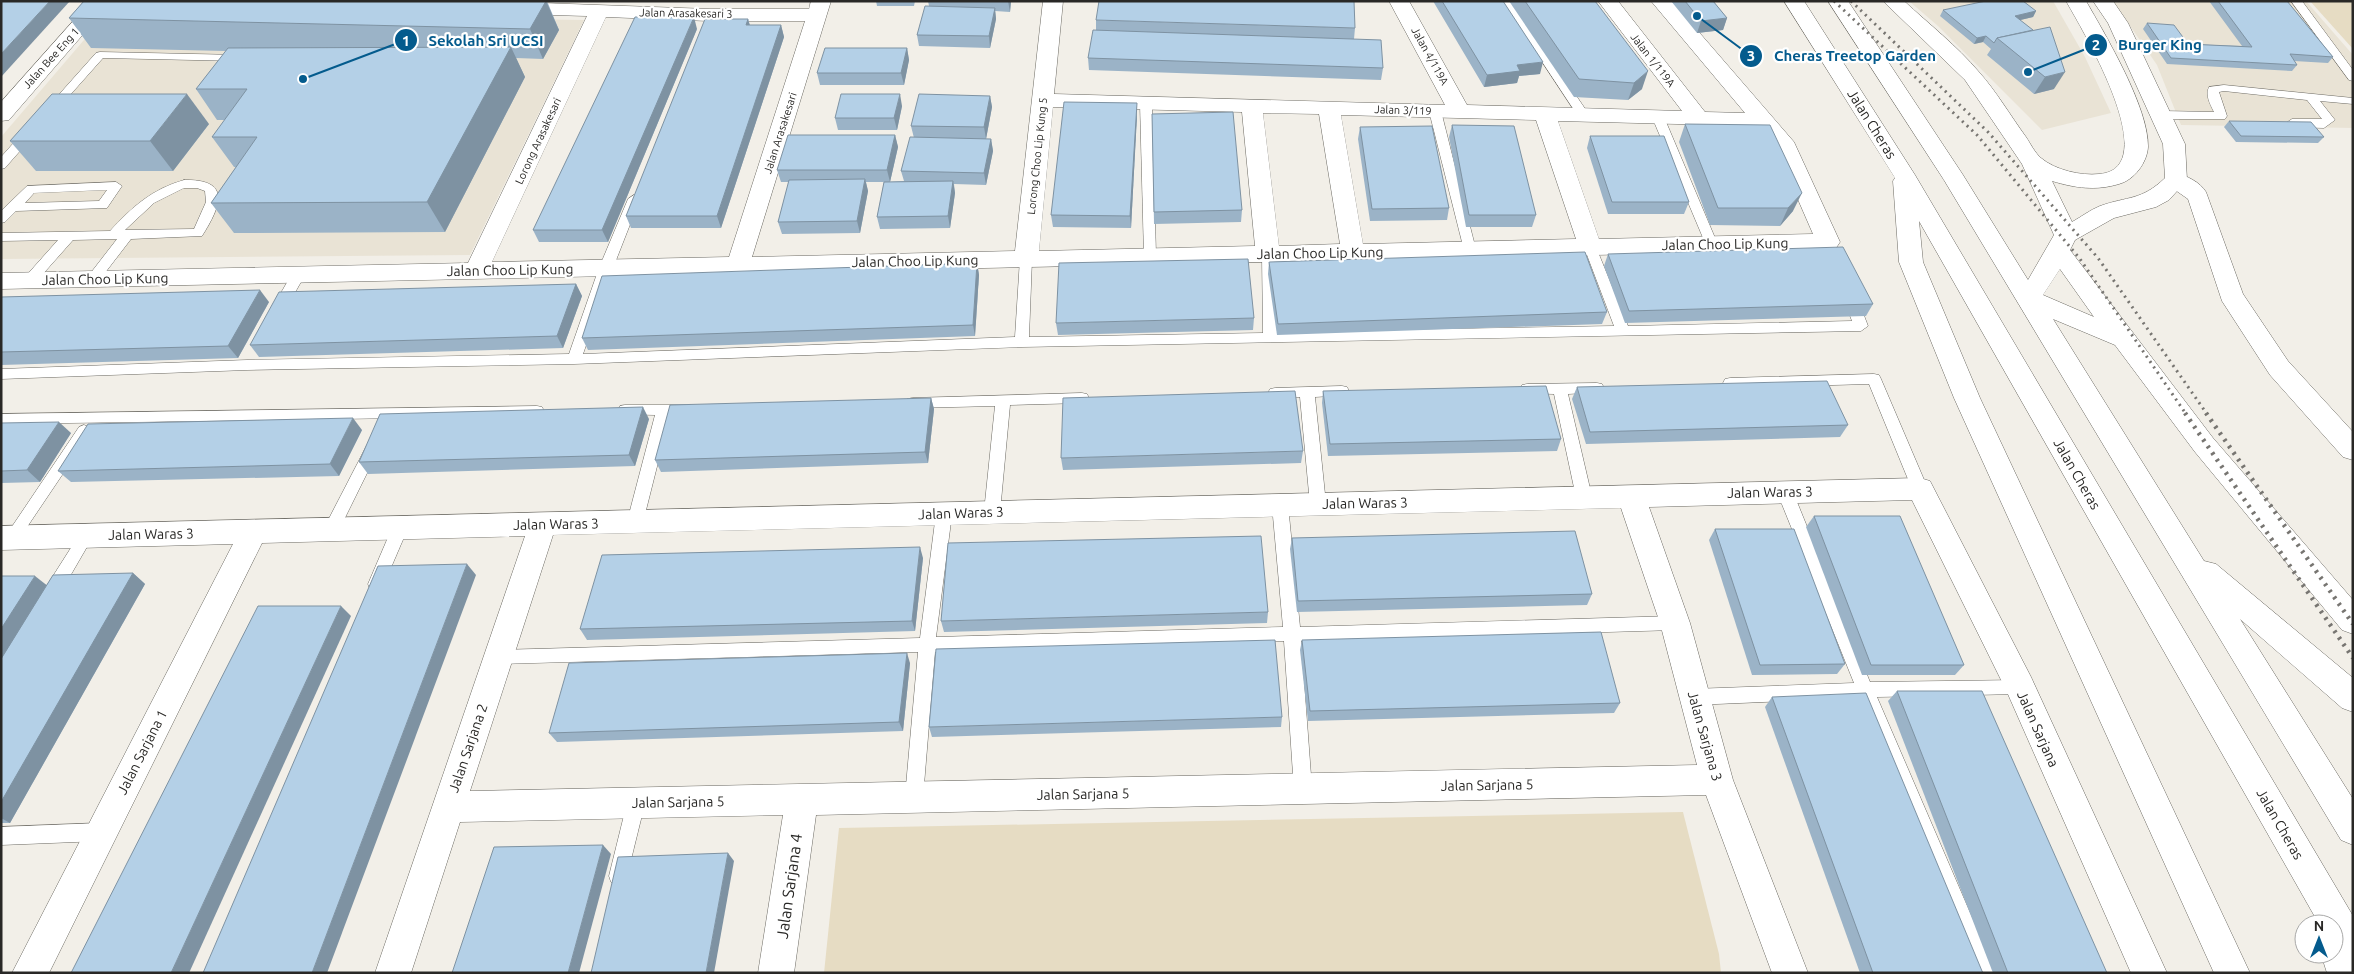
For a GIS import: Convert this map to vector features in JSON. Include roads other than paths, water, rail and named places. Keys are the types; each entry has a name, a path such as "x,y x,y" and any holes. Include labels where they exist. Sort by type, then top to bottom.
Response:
{"main road":[{"name":"Jalan Bee Eng 1","path":"1,114 102,1"},
{"name":"Lorong Choo Lip Kung 5","path":"1026,259 1043,100 1046,53 1053,1"},
{"name":"Jalan 4/119A","path":"1399,1 1452,95 1459,112"},
{"name":"Jalan 1/119A","path":"1608,1 1699,119"},
{"path":"1661,1 1764,120"},
{"name":"Jalan Cheras","path":"1794,1 1904,175 2353,950"},
{"path":"1838,1 1955,180 2353,829"},
{"path":"1893,1 1972,76 2033,163 2062,242 2125,339 2204,445 2353,621"},
{"path":"2033,163 2052,174 2075,181 2098,182 2115,179 2124,174 2132,164 2137,148 2135,131 2127,106 2096,34 2076,1"},
{"path":"2028,299 2053,261 2062,242 2107,212 2148,202 2161,195 2176,180 2174,144 2118,23 2103,1"},
{"name":"Jalan Arasakesari 3","path":"500,8 561,5 599,11 707,19 819,8"},
{"name":"Jalan Arasakesari","path":"738,265 819,8"},
{"name":"Lorong Arasakesari","path":"476,271 599,11"},
{"name":"Jalan 3/119","path":"1043,100 1764,120"},
{"path":"1252,106 1268,254"},
{"path":"1329,108 1353,252"},
{"path":"1545,114 1590,247"},
{"name":"Jalan Choo Lip Kung","path":"1,281 1590,247 1830,246 1786,146 1764,120"},
{"path":"1904,175 1911,262 1967,398 2232,973"},
{"path":"2176,180 2195,192 2199,199 2231,295 2279,368 2353,450"},
{"path":"2028,299 2125,339"},
{"name":"Jalan Waras 3","path":"7,538 1920,489"},
{"name":"Jalan Sarjana","path":"1920,489 2020,687 2149,973"},
{"name":"Jalan Sarjana 3","path":"1632,496 1675,623 1693,697 1717,780 1790,973"},
{"name":"Jalan Sarjana 2","path":"393,973 543,524"},
{"name":"Jalan Sarjana 1","path":"30,973 253,532"},
{"path":"2189,559 2322,668 2353,698"},
{"name":"Jalan Sarjana 5","path":"448,807 1717,780"},
{"name":"Jalan Sarjana 4","path":"776,973 802,799"},
{"path":"2317,887 2326,914"}],"lane":[{"path":"1507,1 1584,116"},
{"path":"2296,1 2353,78"},
{"path":"1,165 100,55 256,58"},
{"path":"2162,115 2226,118 2214,98 2213,89 2224,88 2353,101"},
{"path":"2278,122 2324,124 2330,120 2311,97"},
{"path":"1146,103 1150,256"},
{"path":"1435,111 1470,250"},
{"path":"1658,117 1712,245"},
{"path":"1,237 198,233 212,202 211,189 196,184 177,186 152,198 134,212 114,234"},
{"path":"1,219 13,207 31,189 116,186 103,205 13,207"},
{"path":"574,359 606,268 639,186"},
{"path":"93,279 128,234"},
{"path":"30,280 70,235"},
{"path":"1590,247 1623,331"},
{"path":"1268,254 1270,337"},
{"path":"1022,342 1026,259"},
{"path":"270,324 298,275"},
{"path":"1,374 247,365 574,359 1022,342 1861,326 1845,284"},
{"path":"247,365 256,349"},
{"path":"1717,384 1874,379 1920,489"},
{"path":"1512,389 1609,387"},
{"path":"1560,389 1584,497"},
{"path":"1258,393 1356,391"},
{"path":"1307,392 1318,504"},
{"path":"894,404 1092,398"},
{"path":"992,512 1003,401"},
{"path":"606,410 704,409"},
{"path":"1,419 92,420 391,411 547,410"},
{"path":"636,522 664,410"},
{"path":"331,530 391,411"},
{"path":"7,538 92,420"},
{"path":"1786,492 1865,690 1986,973"},
{"path":"1280,505 1292,632 1303,789"},
{"path":"914,797 927,646 944,514"},
{"path":"369,600 400,528"},
{"path":"46,602 86,536"},
{"path":"498,657 927,646 1292,632 1675,623"},
{"path":"1693,697 1865,690 2020,687"},
{"path":"613,897 636,803"},
{"path":"1,836 101,832"}],"railway":[{"path":"1834,1 1977,135 2080,259 2186,414"},
{"path":"1851,1 1988,132 2098,258 2207,414"},
{"path":"2185,413 2353,658"},
{"path":"2206,413 2353,624"}],"place":[{"name":"Cheras Treetop Garden","path":"1697,16"},
{"name":"Burger King","path":"2028,72"},
{"name":"Sekolah Sri UCSI","path":"303,79"}]}
